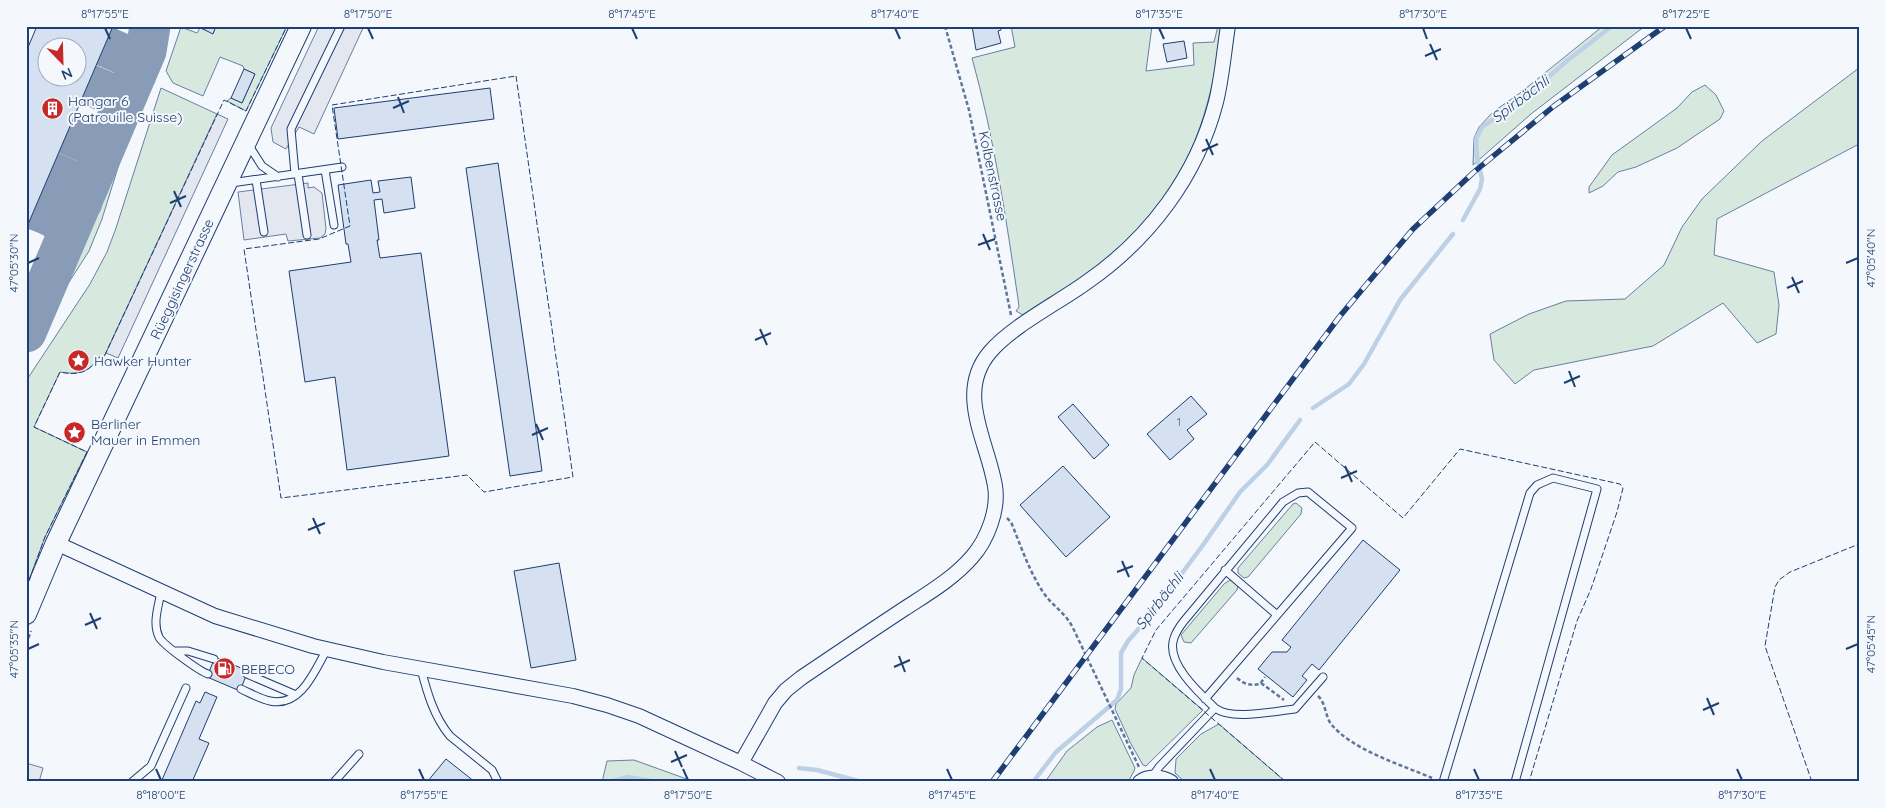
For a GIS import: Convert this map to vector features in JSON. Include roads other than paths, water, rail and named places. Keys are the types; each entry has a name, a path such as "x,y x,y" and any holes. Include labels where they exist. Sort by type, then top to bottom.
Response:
{"main road":[{"name":"Rüeggisingerstrasse","path":"26,614 56,543 301,26"}],"street":[{"path":"741,763 775,703 786,690 945,581 972,557 985,536 996,510 996,488 974,405 977,374 990,352 1014,330 1064,299 1108,268 1148,230 1176,192 1199,151 1216,102 1228,26"},
{"path":"56,543 215,616 327,649 420,669 573,696 607,705 639,716 778,782"},
{"path":"1146,779 1171,782"}],"lane":[{"path":"307,234 296,174 291,129 341,26"},
{"path":"247,142 262,166 278,177"},
{"path":"227,184 342,167"},
{"path":"325,170 334,225"},
{"path":"256,180 264,232"},
{"path":"1443,782 1530,494 1537,485 1552,478 1597,489 1515,782"},
{"path":"1205,699 1352,528 1308,492 1298,493 1283,502 1184,621 1173,639 1174,658 1193,688 1205,699 1215,708 1220,712 1228,714 1264,713 1295,709 1323,677"},
{"path":"1225,570 1277,615"},
{"path":"161,591 156,623 159,639 183,659 208,674"},
{"path":"241,689 270,701 284,702 304,688 327,649"},
{"path":"174,651 188,651 214,659"},
{"path":"420,669 428,695 444,729 492,770 498,782"},
{"path":"247,674 296,695"},
{"path":"132,782 151,766 186,688"},
{"path":"1146,779 1215,708"},
{"path":"334,782 358,754"}],"waterway":[{"name":"Spirbächli","path":"1463,220 1480,189 1482,179 1477,157 1476,139 1482,127 1528,95 1568,60 1612,26"},
{"name":"Spirbächli","path":"1313,408 1349,384 1364,364 1400,300 1453,234"},
{"name":"Spirbächli","path":"1033,782 1056,752 1117,700 1121,689 1121,653 1128,641 1151,615 1240,492 1267,465 1300,420"},
{"name":"Spirbächli","path":"799,768 817,770 862,782"},
{"path":"610,782 628,777 656,782"}],"railway":[{"path":"992,782 1340,316 1413,229 1474,172 1554,106 1665,26"}],"place":[{"name":"Hangar 6 (Patrouille Suisse)","path":"52,109"},
{"name":"Hawker Hunter","path":"78,361"},
{"name":"Berliner Mauer in Emmen","path":"75,432"},
{"name":"BEBECO","path":"225,669"}]}
